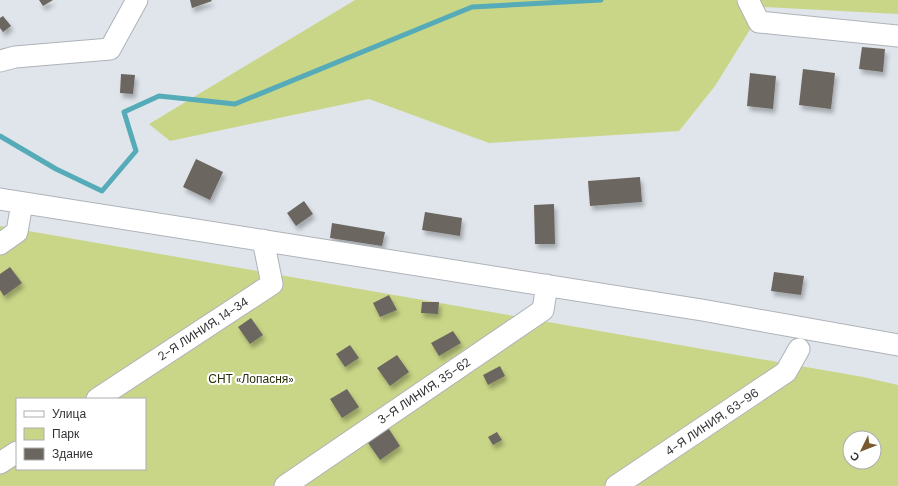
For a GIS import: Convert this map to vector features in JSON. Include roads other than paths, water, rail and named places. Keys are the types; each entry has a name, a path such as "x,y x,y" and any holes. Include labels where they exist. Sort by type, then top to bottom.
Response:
{"street":[{"path":"0,61 15,57 110,49 137,0"},
{"path":"748,0 759,22 898,36"},
{"path":"0,199 702,310 898,345"},
{"path":"0,244 17,232 22,203"},
{"name":"2-Я ЛИНИЯ, 14-34","path":"99,398 272,284 263,240"},
{"name":"3-Я ЛИНИЯ, 35-62","path":"285,486 543,310 547,285"},
{"name":"4-Я ЛИНИЯ, 63-96","path":"616,486 786,372 799,349"},
{"path":"0,463 16,453"}],"waterway":[{"path":"0,136 56,169 102,191 136,151 124,112 159,96 235,104 472,7 601,0"}],"park label":[{"name":"СНТ «Лопасня»","path":"251,379"}]}
